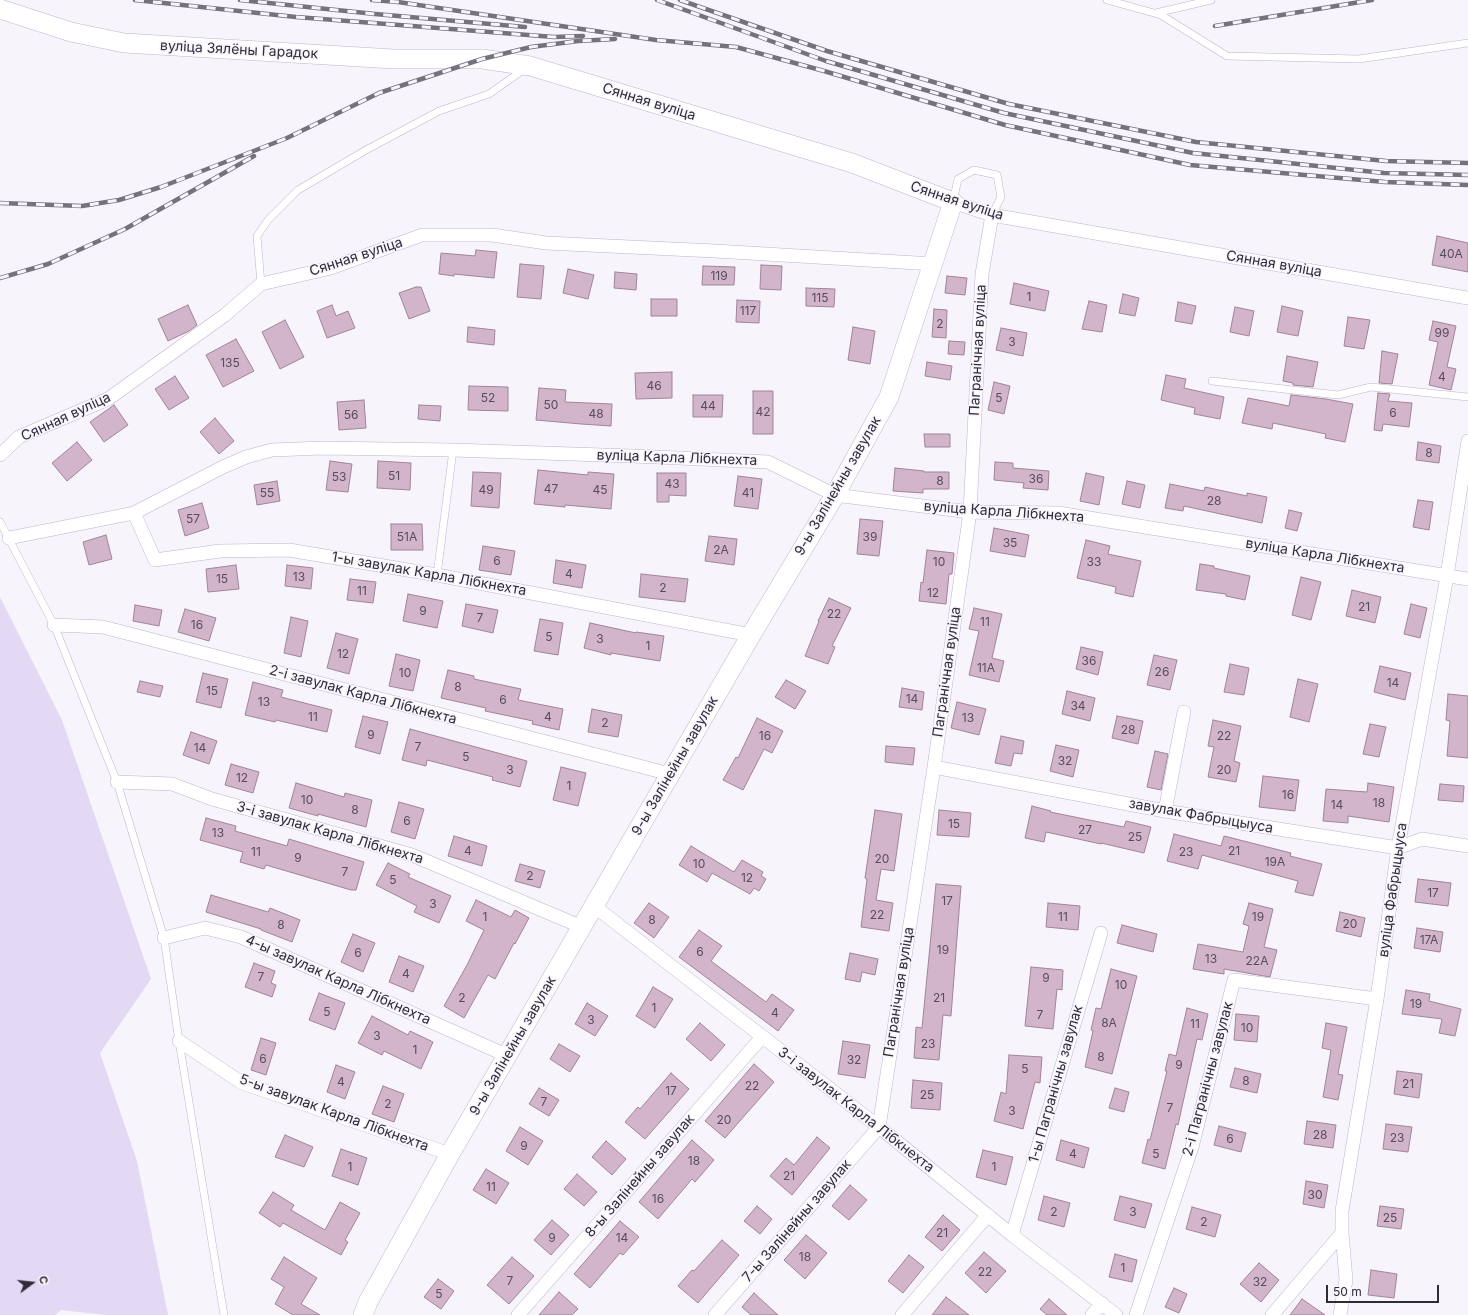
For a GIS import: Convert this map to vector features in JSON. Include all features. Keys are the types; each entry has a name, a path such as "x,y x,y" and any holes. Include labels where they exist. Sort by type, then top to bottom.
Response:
{"street":[{"name":"вуліца Зялёны Гарадок","path":"0,9 71,32 124,43 394,59 482,59"},
{"name":"Сянная вуліца","path":"482,59 530,66 852,163 953,202 992,215 1468,298"},
{"name":"9-ы Залінейны завулак","path":"363,1315 368,1302 450,1154 670,774 835,495 889,397 934,264 953,202"},
{"name":"Пагранічная вуліца","path":"879,1127 934,767 970,512 982,274 992,215"},
{"name":"Сянная вуліца","path":"0,456 19,437 108,399 225,316 261,284 331,268 422,235 492,235 546,243 934,264"},
{"name":"вуліца Фабрыцыуса","path":"1340,1315 1346,1280 1342,1233 1342,1211 1377,999 1398,848 1447,576 1468,441"},
{"name":"вуліца Карла Лібкнехта","path":"9,538 134,513 223,467 272,450 322,448 453,450 768,462 835,495 970,512 1058,513 1468,579"},
{"name":"1-ы завулак Карла Лібкнехта","path":"134,513 155,560 220,551 290,550 437,575 752,635"},
{"name":"2-і завулак Карла Лібкнехта","path":"54,625 103,627 670,774"},
{"path":"1165,811 1184,712"},
{"name":"завулак Фабрыцыуса","path":"934,767 1165,811 1398,848 1422,839 1468,846"},
{"name":"3-і завулак Карла Лібкнехта","path":"117,782 172,784 212,799 412,855 582,927"},
{"name":"3-і завулак Карла Лібкнехта","path":"594,906 879,1127 1012,1235 1116,1315"},
{"name":"4-ы завулак Карла Лібкнехта","path":"164,938 205,928 241,937 508,1056"},
{"name":"1-ы Пагранічны завулак","path":"1012,1235 1101,933"},
{"name":"2-і Пагранічны завулак","path":"1136,1315 1192,1147 1234,980 1377,999"},
{"name":"8-ы Залінейны завулак","path":"518,1315 762,1037"},
{"name":"5-ы завулак Карла Лібкнехта","path":"179,1041 242,1082 450,1154"},
{"name":"7-ы Залінейны завулак","path":"715,1315 879,1127"},
{"path":"902,1315 988,1215"},
{"path":"1272,1315 1342,1233"},
{"path":"1092,1315 1102,1303"}],"lane":[{"path":"1107,0 1161,15 1227,56 1359,59 1468,43"},
{"path":"1156,13 1211,0"},
{"path":"261,284 257,236 268,220 298,190 366,150 439,111 489,94 530,66"},
{"path":"953,202 958,179 974,170 997,175 1001,197 992,215"},
{"path":"1212,381 1338,395 1371,387 1468,397"},
{"path":"437,575 453,450"},
{"path":"0,522 54,625 117,782 164,938 179,1041 224,1315"}],"shaded area":[{"path":"0,597 62,720 151,979 100,1053 137,1161 168,1315 106,1315 61,1310 55,1315 0,1315"}],"building":[{"path":"1437,236 1468,243 1468,272 1432,265"},
{"path":"476,250 497,252 494,278 439,274 441,253 475,256"},
{"path":"520,264 544,266 541,299 517,297"},
{"path":"761,265 782,266 781,290 760,289"},
{"path":"703,266 735,267 734,285 702,285"},
{"path":"568,269 594,275 588,299 563,293"},
{"path":"615,272 637,274 636,290 614,288"},
{"path":"947,276 967,278 965,295 945,293"},
{"path":"1014,283 1049,291 1045,311 1010,304"},
{"path":"416,287 421,287 430,311 409,319 399,293"},
{"path":"806,288 835,289 834,307 806,306"},
{"path":"1123,294 1139,298 1135,316 1119,313"},
{"path":"651,299 677,299 677,316 651,316"},
{"path":"737,300 760,301 759,323 736,322"},
{"path":"1089,301 1107,305 1102,332 1082,329"},
{"path":"1178,302 1196,306 1192,324 1175,321"},
{"path":"188,305 197,325 189,331 168,341 158,319"},
{"path":"332,305 336,316 348,311 355,328 327,338 317,311"},
{"path":"1282,306 1303,311 1298,336 1277,332"},
{"path":"1235,307 1254,311 1249,336 1230,332"},
{"path":"934,309 947,310 946,338 932,337"},
{"path":"1348,317 1370,320 1364,349 1344,346"},
{"path":"285,320 304,357 280,369 262,332"},
{"path":"1433,321 1456,326 1447,367 1456,369 1451,390 1429,385 1438,342 1429,340"},
{"path":"468,327 495,330 494,345 467,342"},
{"path":"853,327 875,331 870,364 848,360"},
{"path":"1001,328 1027,333 1023,356 996,350"},
{"path":"236,339 254,371 223,387 206,355"},
{"path":"949,341 965,342 964,355 948,354"},
{"path":"1382,351 1398,354 1392,384 1379,383"},
{"path":"1287,356 1318,362 1313,387 1293,385 1293,383 1283,381"},
{"path":"927,362 952,366 950,380 925,376"},
{"path":"672,372 672,398 636,399 635,373"},
{"path":"1166,375 1186,379 1184,388 1224,397 1220,419 1194,414 1195,408 1161,400"},
{"path":"175,376 189,398 169,410 155,389"},
{"path":"994,382 1010,386 1004,414 988,410"},
{"path":"469,386 508,387 508,411 468,410"},
{"path":"539,388 566,390 565,402 612,404 611,426 536,420"},
{"path":"753,391 773,391 773,434 753,434"},
{"path":"1378,393 1390,394 1388,401 1412,403 1409,427 1383,424 1382,431 1374,430"},
{"path":"693,395 723,395 722,417 693,417"},
{"path":"1291,395 1353,404 1345,442 1325,438 1326,434 1273,423 1272,429 1242,423 1248,398 1289,406"},
{"path":"364,400 366,428 339,430 337,402"},
{"path":"114,405 128,425 104,442 90,422"},
{"path":"419,405 441,406 440,421 418,419"},
{"path":"215,418 234,441 219,454 200,432"},
{"path":"924,434 950,434 950,447 925,447"},
{"path":"77,442 92,460 67,481 52,463"},
{"path":"1418,442 1441,446 1439,463 1416,460"},
{"path":"330,461 352,464 348,492 326,490"},
{"path":"378,461 411,463 410,490 377,488"},
{"path":"995,462 1013,463 1013,468 1049,471 1048,490 1023,488 1024,483 994,480"},
{"path":"895,468 924,472 949,472 949,489 923,489 923,493 893,491"},
{"path":"538,470 588,475 588,472 614,474 611,509 534,504"},
{"path":"473,472 501,473 499,508 471,506"},
{"path":"657,473 686,473 686,496 669,495 669,502 657,502"},
{"path":"1086,473 1104,477 1099,505 1080,501"},
{"path":"738,476 762,479 758,509 734,506"},
{"path":"277,481 280,501 257,505 254,485"},
{"path":"1127,481 1145,485 1140,508 1122,504"},
{"path":"1170,484 1204,491 1205,487 1247,496 1247,493 1267,497 1262,523 1184,506 1183,511 1165,508"},
{"path":"1418,500 1433,502 1429,530 1413,527"},
{"path":"202,503 209,528 185,536 178,510"},
{"path":"1289,510 1302,513 1297,531 1285,528"},
{"path":"860,519 883,521 879,556 857,554"},
{"path":"391,524 422,524 423,550 391,550"},
{"path":"994,528 1029,535 1025,557 990,551"},
{"path":"106,535 112,559 89,565 83,542"},
{"path":"709,536 737,539 734,565 705,561"},
{"path":"1086,540 1110,546 1108,554 1141,561 1133,597 1115,593 1116,587 1077,578"},
{"path":"483,546 515,551 511,575 479,570"},
{"path":"927,550 954,553 952,574 949,574 946,604 919,601"},
{"path":"556,560 586,565 582,588 553,583"},
{"path":"1200,564 1214,566 1214,568 1250,576 1245,600 1226,596 1226,594 1196,590"},
{"path":"236,565 239,589 208,592 206,569"},
{"path":"287,565 313,568 311,589 285,586"},
{"path":"641,574 688,579 685,602 639,597"},
{"path":"1301,577 1321,582 1311,620 1292,615"},
{"path":"350,579 376,582 373,603 347,600"},
{"path":"1352,590 1381,597 1375,623 1346,616"},
{"path":"408,594 443,601 437,628 403,621"},
{"path":"829,598 851,608 832,646 835,647 828,664 805,656 818,621"},
{"path":"466,604 498,610 493,633 462,626"},
{"path":"1411,604 1427,608 1420,638 1404,634"},
{"path":"135,605 162,610 159,626 133,621"},
{"path":"974,608 1002,614 992,658 1004,661 999,682 969,675 979,631 969,629"},
{"path":"185,609 216,618 209,641 178,632"},
{"path":"291,617 308,621 301,657 284,653"},
{"path":"540,619 563,623 558,655 534,651"},
{"path":"590,623 636,633 664,636 660,661 611,653 611,655 584,648"},
{"path":"336,633 358,639 349,674 327,668"},
{"path":"1081,647 1103,652 1098,675 1076,669"},
{"path":"396,654 420,660 413,691 389,686"},
{"path":"1154,655 1177,660 1170,690 1147,685"},
{"path":"1230,664 1249,668 1244,695 1224,692"},
{"path":"1380,666 1411,673 1405,700 1374,692"},
{"path":"448,670 474,676 474,679 521,689 518,700 563,709 559,730 532,724 533,721 485,711 486,708 441,698"},
{"path":"203,673 228,679 221,708 196,702"},
{"path":"1298,679 1318,684 1309,722 1290,717"},
{"path":"786,680 806,691 795,709 775,697"},
{"path":"140,681 163,686 160,697 137,692"},
{"path":"253,682 283,690 281,697 332,710 327,732 276,720 275,722 245,715"},
{"path":"902,688 924,692 922,710 899,707"},
{"path":"1067,691 1095,698 1090,721 1062,714"},
{"path":"1448,694 1468,696 1468,758 1447,756 1450,721 1446,720"},
{"path":"957,702 986,709 979,735 951,728"},
{"path":"592,709 622,715 618,737 588,732"},
{"path":"363,716 388,722 380,754 355,747"},
{"path":"1117,716 1143,721 1138,744 1112,738"},
{"path":"757,718 783,731 772,753 764,749 743,790 723,780 736,757 738,758"},
{"path":"1213,720 1241,726 1234,761 1240,763 1236,782 1208,777 1214,747 1208,746"},
{"path":"1370,724 1386,727 1379,757 1363,754"},
{"path":"410,729 527,761 520,787 492,780 493,777 427,760 426,766 402,760"},
{"path":"191,732 217,741 209,764 183,755"},
{"path":"1001,736 1024,741 1022,754 1014,753 1011,766 995,763"},
{"path":"1056,745 1079,750 1073,777 1050,771"},
{"path":"886,746 915,748 913,765 885,762"},
{"path":"1155,751 1168,754 1161,790 1147,787"},
{"path":"231,764 259,772 253,793 225,785"},
{"path":"561,767 586,773 578,806 553,800"},
{"path":"1263,776 1299,780 1295,811 1259,807"},
{"path":"296,783 344,797 345,793 372,800 366,827 289,808"},
{"path":"1368,783 1394,787 1389,822 1348,816 1348,823 1323,821 1326,789 1367,792"},
{"path":"1440,784 1464,786 1463,802 1438,800"},
{"path":"399,802 424,809 415,839 391,832"},
{"path":"1032,806 1051,811 1050,812 1124,827 1126,821 1151,827 1144,853 1046,832 1044,842 1025,838"},
{"path":"875,810 902,814 894,871 881,869 876,900 893,903 889,931 861,927 867,879 865,878"},
{"path":"939,810 971,813 969,837 937,835"},
{"path":"206,818 236,826 235,831 287,846 289,839 364,862 356,890 351,890 266,865 264,869 240,862 243,852 200,840"},
{"path":"1174,834 1221,846 1224,836 1291,853 1290,856 1322,864 1313,896 1295,892 1298,881 1202,855 1198,869 1167,861"},
{"path":"454,836 487,846 482,866 448,856"},
{"path":"691,846 734,872 742,860 763,872 761,876 766,879 759,891 754,888 750,894 712,873 707,882 679,865"},
{"path":"388,863 410,874 408,877 451,896 439,923 414,912 417,906 376,885"},
{"path":"520,864 545,871 540,888 515,881"},
{"path":"1418,879 1451,883 1448,906 1415,902"},
{"path":"936,884 961,886 951,1016 943,1015 939,1060 914,1058 916,1027 922,1028"},
{"path":"211,895 268,912 270,908 300,920 292,942 261,929 206,912"},
{"path":"476,900 511,917 515,910 529,918 495,979 488,975 464,1018 444,1006 467,965 484,930 466,921"},
{"path":"649,903 669,917 654,938 634,923"},
{"path":"1048,903 1080,906 1078,930 1046,927"},
{"path":"1249,903 1273,909 1264,947 1277,950 1270,977 1224,969 1224,974 1193,969 1198,944 1243,952 1249,926 1243,924"},
{"path":"1340,912 1365,918 1361,937 1336,931"},
{"path":"1122,925 1157,934 1153,952 1117,943"},
{"path":"1417,928 1443,932 1440,952 1414,948"},
{"path":"699,930 722,946 711,961 766,1002 772,994 794,1010 778,1031 679,957"},
{"path":"353,934 375,943 363,972 341,962"},
{"path":"850,953 878,959 875,975 862,972 860,982 845,979"},
{"path":"399,956 424,966 413,992 389,982"},
{"path":"254,963 275,971 271,983 276,985 272,997 245,987"},
{"path":"1031,967 1063,970 1062,990 1057,989 1053,1029 1025,1026"},
{"path":"1111,969 1137,976 1112,1074 1085,1067 1093,1031 1091,1030 1096,1008 1101,1009"},
{"path":"653,987 673,999 655,1028 636,1016"},
{"path":"1406,990 1430,994 1429,1001 1461,1009 1455,1036 1439,1033 1442,1019 1402,1014"},
{"path":"319,993 345,1003 335,1030 309,1020"},
{"path":"587,1003 608,1016 595,1036 575,1024"},
{"path":"1187,1008 1208,1014 1202,1040 1197,1039 1178,1125 1176,1124 1165,1169 1142,1163 1148,1139 1150,1140 1167,1071 1165,1071 1169,1054 1176,1056"},
{"path":"1236,1014 1259,1016 1257,1042 1234,1040"},
{"path":"372,1016 408,1035 410,1031 433,1042 421,1069 384,1051 382,1055 358,1043"},
{"path":"700,1023 725,1045 711,1061 686,1039"},
{"path":"1326,1023 1347,1027 1338,1074 1343,1075 1338,1100 1323,1097 1331,1050 1322,1048"},
{"path":"261,1038 276,1043 266,1075 251,1070"},
{"path":"843,1041 870,1045 865,1078 838,1074"},
{"path":"559,1044 580,1056 570,1072 550,1059"},
{"path":"1009,1055 1042,1057 1040,1083 1035,1082 1023,1129 994,1121 1001,1092 1006,1094"},
{"path":"754,1064 774,1082 725,1138 705,1121"},
{"path":"336,1065 355,1072 345,1099 327,1092"},
{"path":"1235,1068 1261,1074 1257,1093 1230,1087"},
{"path":"1397,1071 1422,1074 1419,1098 1394,1094"},
{"path":"671,1073 689,1089 645,1139 625,1122 638,1107 640,1109"},
{"path":"913,1080 942,1083 940,1110 911,1108"},
{"path":"383,1086 404,1094 394,1122 372,1114"},
{"path":"539,1088 559,1100 549,1116 529,1104"},
{"path":"1115,1088 1129,1092 1124,1112 1109,1108"},
{"path":"1307,1121 1336,1125 1333,1148 1304,1144"},
{"path":"1386,1124 1412,1127 1408,1152 1383,1149"},
{"path":"1219,1126 1246,1133 1241,1152 1214,1145"},
{"path":"520,1127 543,1141 528,1165 506,1151"},
{"path":"285,1135 313,1147 304,1167 275,1157"},
{"path":"817,1137 830,1148 792,1195 770,1176 786,1158 794,1165"},
{"path":"692,1140 714,1160 695,1182 692,1179 658,1219 639,1202"},
{"path":"1061,1140 1089,1148 1084,1168 1056,1160"},
{"path":"606,1141 626,1159 612,1175 592,1157"},
{"path":"341,1149 367,1158 358,1185 332,1176"},
{"path":"983,1150 1013,1157 1006,1185 976,1177"},
{"path":"486,1169 509,1183 496,1204 473,1190"},
{"path":"577,1174 597,1192 584,1206 564,1189"},
{"path":"1306,1181 1328,1185 1324,1208 1303,1204"},
{"path":"850,1185 867,1200 849,1220 832,1206"},
{"path":"273,1192 294,1205 291,1210 325,1230 340,1202 360,1213 345,1240 348,1242 341,1255 283,1223 280,1227 259,1213"},
{"path":"1044,1196 1070,1203 1064,1227 1038,1220"},
{"path":"1120,1196 1152,1204 1145,1228 1114,1220"},
{"path":"757,1206 772,1219 760,1234 744,1221"},
{"path":"1380,1206 1404,1209 1401,1229 1377,1226"},
{"path":"1192,1207 1221,1215 1215,1237 1186,1229"},
{"path":"943,1215 960,1230 942,1251 925,1237"},
{"path":"552,1220 569,1235 551,1255 534,1240"},
{"path":"620,1221 639,1237 623,1255 620,1253 590,1288 574,1274"},
{"path":"806,1235 827,1253 805,1279 784,1260"},
{"path":"722,1240 739,1255 698,1303 678,1286"},
{"path":"984,1252 1006,1271 986,1293 965,1273"},
{"path":"1115,1254 1137,1260 1132,1282 1109,1277"},
{"path":"909,1255 924,1267 903,1293 888,1281"},
{"path":"284,1257 317,1278 301,1304 320,1315 293,1315 275,1304 284,1287 271,1279"},
{"path":"512,1257 534,1276 509,1304 487,1285"},
{"path":"1259,1263 1279,1280 1261,1302 1240,1284"},
{"path":"1371,1270 1397,1274 1394,1298 1368,1295"},
{"path":"438,1279 454,1291 441,1309 424,1297"},
{"path":"1174,1288 1187,1294 1179,1313 1165,1307"},
{"path":"559,1292 578,1309 572,1315 539,1315"},
{"path":"754,1293 778,1315 751,1315 742,1307"},
{"path":"946,1297 969,1315 932,1315"},
{"path":"1049,1299 1067,1315 1047,1315 1040,1309"},
{"path":"1302,1299 1325,1315 1290,1315"}],"railway":[{"path":"135,0 296,17 554,37 583,36"},
{"path":"240,0 375,14 525,27"},
{"path":"372,0 398,2 656,40 736,47 824,71 1005,125 1190,165 1385,182 1468,185"},
{"path":"657,0 826,61 1004,113 1193,153 1384,173 1468,175"},
{"path":"680,0 827,51 1009,104 1196,142 1386,161 1468,163"},
{"path":"1215,26 1372,0"},
{"path":"0,203 82,206 119,200 161,187 287,138 379,93 482,59 531,47 578,41 615,39"},
{"path":"0,278 48,264 125,229 254,156"}]}
